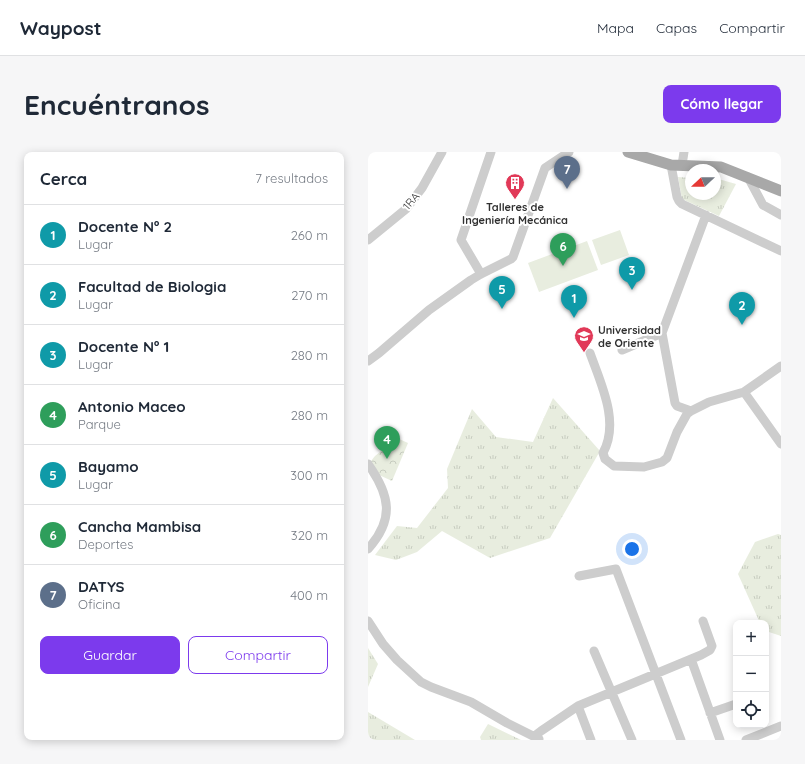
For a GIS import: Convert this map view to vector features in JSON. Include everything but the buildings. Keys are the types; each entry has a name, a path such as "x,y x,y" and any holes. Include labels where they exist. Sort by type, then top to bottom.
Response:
{"main road":[{"path":"628,152 677,165 721,167 781,191"}],"street":[{"name":"1RA","path":"368,240 406,209 422,188 442,152"},
{"path":"481,274 461,240 491,152"},
{"path":"368,361 380,353 429,310 481,274 514,257 546,168 559,156 568,152"},
{"path":"684,152 677,165 679,201 682,204 706,214 781,251"},
{"path":"748,177 763,205 781,215"},
{"path":"691,411 677,406 675,403 662,333 706,214"},
{"path":"622,350 662,333"},
{"path":"590,353 603,391 609,415 609,431 607,446 603,454 604,459 614,466 644,467 656,465 667,458 677,432 691,411 708,402 744,392 781,366"},
{"path":"744,392 781,444"},
{"path":"368,464 376,476 387,503 385,522 368,549"},
{"path":"578,576 616,569 681,740"},
{"path":"539,739 537,734 540,731 578,706 691,660 710,650 712,646 703,621"},
{"path":"368,622 396,660 421,682 470,702 539,739"},
{"path":"594,651 632,740"},
{"path":"691,660 720,740"},
{"path":"710,713 733,705"},
{"path":"578,706 591,740"},
{"path":"746,740 781,726"},
{"path":"758,728 761,734"}],"green space":[{"path":"678,177 685,178 685,200 721,200 721,180 736,184 719,216 682,199"},
{"path":"620,230 629,255 601,265 592,240"},
{"path":"587,241 598,270 539,292 528,263"},
{"path":"553,398 600,451 550,538 490,558 442,531 417,552 396,560 375,555 397,526 417,528 448,488 447,469 472,409 496,437 533,442"},
{"path":"397,438 408,443 392,481 377,474 371,461"},
{"path":"778,534 781,535 781,636 769,632 769,620 759,620 738,574 755,542"},
{"path":"368,648 378,664 368,687"},
{"path":"368,712 415,740 368,740"},
{"path":"488,724 521,740 481,740 480,737"}],"place":[{"name":"DATYS","path":"567,189"},
{"name":"Talleres de Ingeniería Mecánica","path":"515,200"},
{"name":"Cancha Mambisa","path":"563,266"},
{"name":"Docente Nº 1","path":"632,290"},
{"name":"Bayamo","path":"502,309"},
{"name":"Docente Nº 2","path":"574,318"},
{"name":"Facultad de Biologia","path":"742,325"},
{"name":"Universidad de Oriente","path":"584,353"},
{"name":"Antonio Maceo","path":"387,459"}]}
